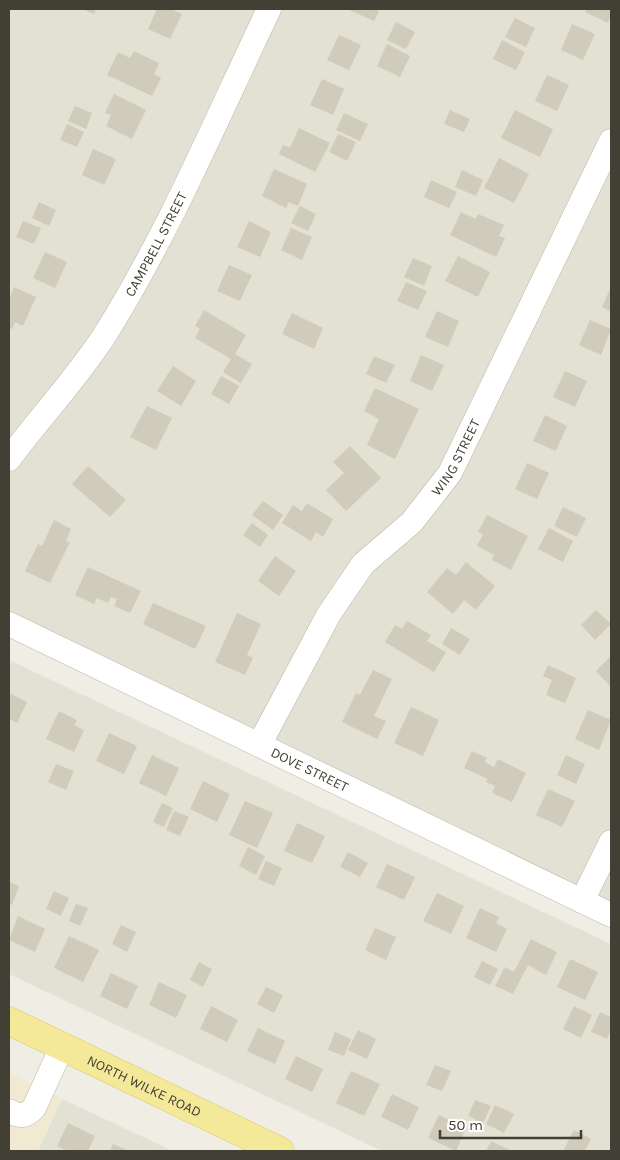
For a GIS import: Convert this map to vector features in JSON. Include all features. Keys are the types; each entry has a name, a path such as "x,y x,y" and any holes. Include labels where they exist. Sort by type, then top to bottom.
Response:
{"main road":[{"name":"NORTH WILKE ROAD","path":"9,1021 280,1151"}],"street":[{"name":"CAMPBELL STREET","path":"9,459 105,335 136,282 168,224 269,9"},
{"name":"WING STREET","path":"259,744 330,614 363,564 412,522 450,473 611,141"},
{"name":"DOVE STREET","path":"9,624 611,915"},
{"path":"582,901 611,842"},
{"path":"9,1111 19,1117 27,1115 34,1108 62,1047"}],"shaded area":[{"path":"9,9 611,9 611,915 9,624"},
{"path":"9,660 611,944 611,1151 382,1151 9,974"},
{"path":"9,1072 62,1099 38,1151 9,1151"},
{"path":"62,1099 173,1151 38,1151"}],"building":[{"path":"82,9 96,9 94,14"},
{"path":"157,9 171,9 182,14 170,39 148,29"},
{"path":"347,9 377,9 379,12 374,21"},
{"path":"587,9 611,9 608,23 585,12"},
{"path":"515,18 535,28 526,47 505,37"},
{"path":"396,22 415,32 406,49 387,40"},
{"path":"572,24 595,34 583,60 561,50"},
{"path":"339,35 361,45 349,70 327,60"},
{"path":"502,40 525,52 516,70 493,59"},
{"path":"387,44 410,56 400,77 377,66"},
{"path":"134,51 159,63 154,74 161,78 152,96 107,75 118,52 130,58"},
{"path":"547,75 569,85 557,111 535,101"},
{"path":"322,79 344,89 333,115 310,105"},
{"path":"114,94 146,110 132,139 106,126 111,115 105,113"},
{"path":"75,106 92,113 86,129 68,121"},
{"path":"450,110 470,119 464,132 444,124"},
{"path":"515,110 553,129 540,157 501,138"},
{"path":"344,113 368,124 360,141 336,130"},
{"path":"67,124 84,132 77,147 60,140"},
{"path":"299,128 330,143 315,172 279,154 283,145 290,148"},
{"path":"338,134 356,142 347,161 329,152"},
{"path":"93,149 116,159 104,185 82,175"},
{"path":"499,158 529,174 514,203 484,188"},
{"path":"274,169 307,184 298,206 289,202 286,208 262,196"},
{"path":"462,170 483,180 476,196 455,187"},
{"path":"431,180 457,192 449,208 424,197"},
{"path":"39,202 56,210 49,226 32,218"},
{"path":"300,206 316,214 308,231 291,223"},
{"path":"461,212 476,219 478,214 504,225 499,236 505,238 496,257 450,235"},
{"path":"23,221 41,228 34,244 16,237"},
{"path":"249,221 271,232 260,257 237,247"},
{"path":"291,228 312,237 302,260 281,250"},
{"path":"45,252 67,262 55,288 33,278"},
{"path":"458,256 490,272 478,297 445,281"},
{"path":"413,258 432,266 424,286 404,277"},
{"path":"229,265 252,275 240,301 217,291"},
{"path":"406,282 427,291 418,310 397,301"},
{"path":"14,287 36,297 23,326 15,322 12,329 9,328 9,299"},
{"path":"611,287 611,312 602,307"},
{"path":"204,310 246,335 235,354 252,364 241,383 223,372 231,359 195,338 200,329 195,326"},
{"path":"437,311 459,321 448,347 425,337"},
{"path":"292,313 323,328 314,349 282,334"},
{"path":"590,320 611,329 601,355 579,345"},
{"path":"421,355 444,365 432,391 410,381"},
{"path":"374,356 395,365 386,383 366,374"},
{"path":"173,366 196,381 181,406 157,391"},
{"path":"565,371 587,381 575,407 553,397"},
{"path":"221,376 239,386 229,404 211,394"},
{"path":"375,388 419,409 395,459 367,445 379,419 364,411"},
{"path":"147,406 172,418 156,450 130,437"},
{"path":"545,415 567,426 556,451 533,441"},
{"path":"350,446 381,478 346,511 326,490 344,473 333,462"},
{"path":"527,463 549,473 537,499 515,489"},
{"path":"88,466 126,500 110,517 72,484"},
{"path":"263,501 283,515 273,530 252,515"},
{"path":"307,503 333,519 323,537 316,532 311,541 282,523 293,505 302,511"},
{"path":"563,507 586,518 577,537 554,526"},
{"path":"487,515 528,536 511,570 492,560 494,555 477,546 483,534 478,532"},
{"path":"54,520 71,529 66,541 70,542 50,583 25,571 38,544 42,546"},
{"path":"252,523 268,535 260,547 243,535"},
{"path":"549,528 573,541 563,562 538,549"},
{"path":"275,556 296,571 279,596 258,581"},
{"path":"466,562 495,586 476,610 464,600 453,614 427,592 447,568 456,575"},
{"path":"88,567 141,591 130,613 114,606 117,599 111,597 108,603 97,598 94,604 75,595"},
{"path":"153,603 206,626 195,649 143,624"},
{"path":"596,610 611,624 595,640 581,625"},
{"path":"237,613 261,624 247,655 253,658 245,675 215,662"},
{"path":"407,621 431,635 427,641 446,652 434,672 385,642 395,625 402,629"},
{"path":"451,628 470,639 460,655 442,644"},
{"path":"611,656 611,687 596,671"},
{"path":"548,665 576,678 565,703 546,695 552,680 543,676"},
{"path":"373,670 392,679 374,716 386,721 377,739 342,722 356,693 360,695"},
{"path":"9,693 27,702 17,723 9,719"},
{"path":"411,707 439,720 423,756 394,743"},
{"path":"588,710 611,720 599,750 575,739"},
{"path":"59,711 77,720 74,725 84,730 74,752 46,739"},
{"path":"109,733 137,746 124,774 96,761"},
{"path":"472,751 487,758 485,762 494,767 498,759 526,773 512,802 492,793 495,786 486,782 488,779 464,768"},
{"path":"152,755 179,768 166,796 139,783"},
{"path":"566,755 585,764 576,784 557,775"},
{"path":"56,764 74,771 66,790 48,782"},
{"path":"203,781 230,794 217,822 190,809"},
{"path":"548,789 575,801 562,827 536,815"},
{"path":"245,801 273,813 257,848 229,835"},
{"path":"162,803 173,808 164,827 153,822"},
{"path":"174,811 189,817 180,836 166,830"},
{"path":"297,823 325,836 312,863 284,851"},
{"path":"248,847 265,856 256,875 239,866"},
{"path":"348,852 368,863 360,877 340,867"},
{"path":"266,861 282,868 274,886 258,879"},
{"path":"387,864 415,877 404,900 376,887"},
{"path":"9,882 19,886 12,905 9,904"},
{"path":"54,891 69,898 61,916 46,909"},
{"path":"437,893 464,906 451,934 423,921"},
{"path":"76,904 88,908 80,926 69,921"},
{"path":"480,908 499,917 496,923 507,929 496,952 466,938"},
{"path":"18,916 45,929 35,952 9,940"},
{"path":"121,925 136,932 127,952 112,944"},
{"path":"375,928 396,937 386,960 365,950"},
{"path":"69,936 99,950 83,982 54,968"},
{"path":"531,939 557,952 546,975 528,965 513,994 495,986 505,967 514,972"},
{"path":"570,959 598,972 585,1000 557,987"},
{"path":"482,961 498,969 490,985 474,977"},
{"path":"199,962 212,969 203,987 190,980"},
{"path":"111,973 138,986 127,1009 100,996"},
{"path":"159,982 187,995 176,1018 149,1005"},
{"path":"266,987 283,995 274,1013 257,1004"},
{"path":"211,1006 238,1020 227,1042 200,1029"},
{"path":"574,1006 592,1015 581,1038 563,1029"},
{"path":"600,1012 611,1017 611,1029 607,1039 591,1032"},
{"path":"258,1028 285,1041 275,1064 247,1051"},
{"path":"358,1030 376,1039 367,1059 348,1050"},
{"path":"335,1032 351,1039 344,1056 328,1050"},
{"path":"296,1056 323,1069 312,1092 285,1079"},
{"path":"435,1065 451,1071 442,1091 426,1085"},
{"path":"351,1071 380,1084 364,1116 336,1103"},
{"path":"392,1094 419,1107 408,1130 381,1117"},
{"path":"475,1100 491,1106 483,1123 468,1116"},
{"path":"495,1105 514,1114 504,1133 486,1124"},
{"path":"439,1115 466,1128 456,1151 428,1138"},
{"path":"68,1123 95,1136 88,1151 67,1151 57,1146"},
{"path":"574,1130 591,1139 585,1151 563,1151"},
{"path":"491,1141 512,1151 486,1151"},
{"path":"113,1144 129,1151 110,1151"}]}
